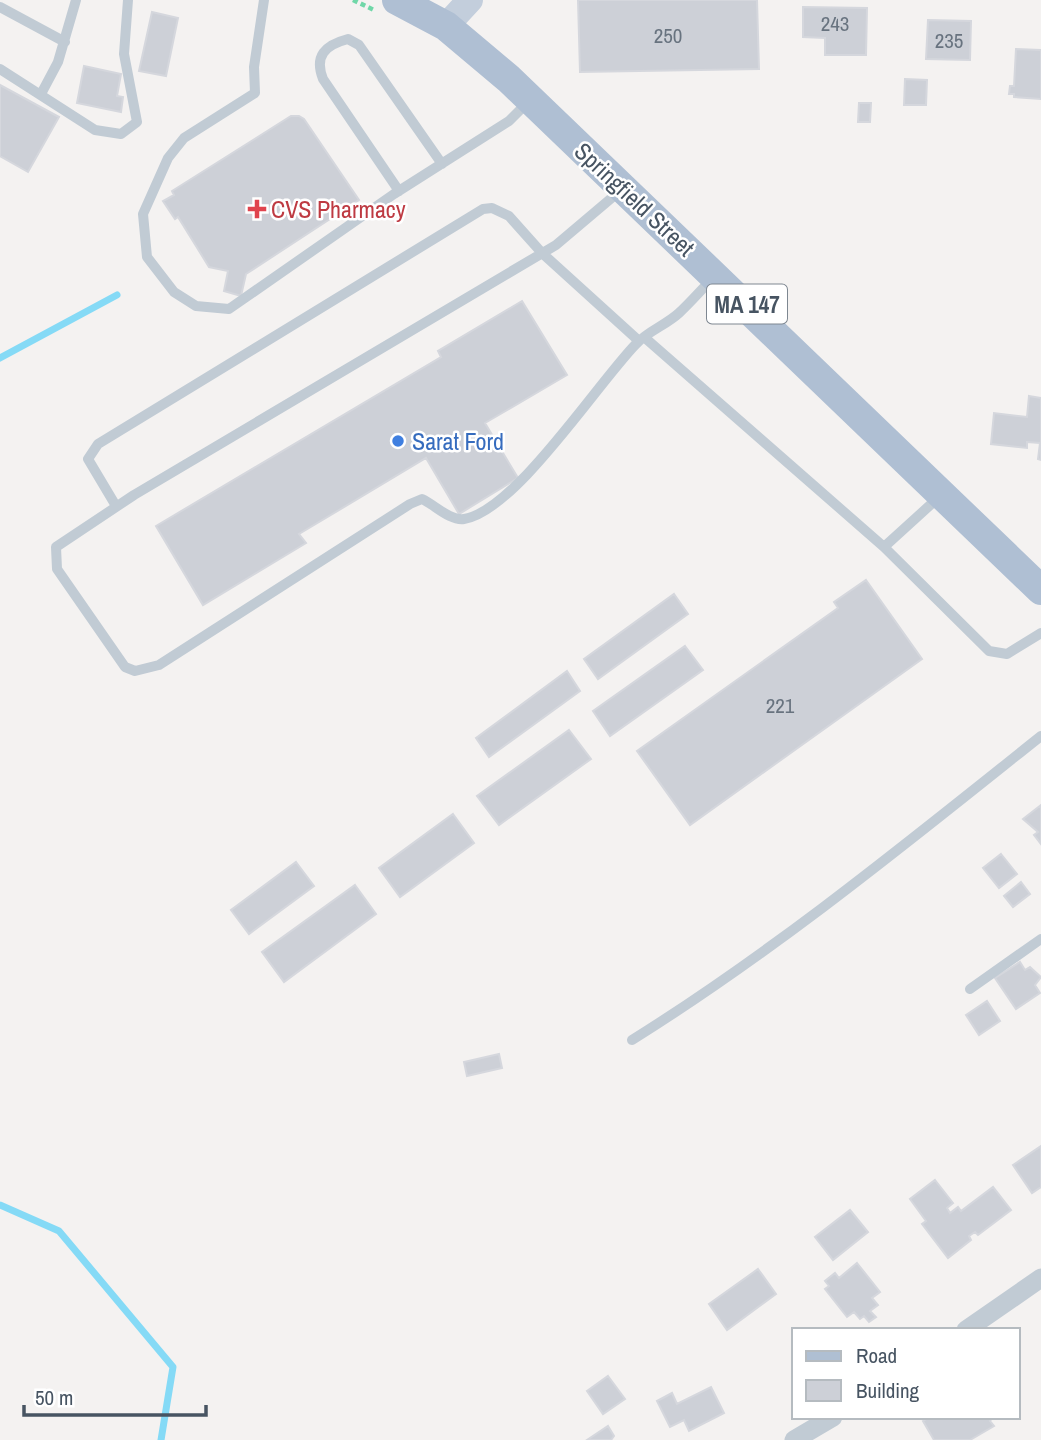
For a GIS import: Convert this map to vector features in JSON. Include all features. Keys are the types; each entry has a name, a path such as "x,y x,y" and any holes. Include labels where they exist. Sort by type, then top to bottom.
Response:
{"main road":[{"name":"Springfield Street","path":"397,0 446,26 531,100 1041,590"},
{"path":"446,26 470,0"}],"street":[{"path":"969,1328 1041,1278"},
{"path":"793,1440 829,1419"}],"lane":[{"path":"41,94 65,42 76,0"},
{"path":"0,69 95,130 121,134 137,122 124,54 128,0"},
{"path":"264,0 254,67 255,93 184,138 168,158 143,214 147,257 174,292 197,306 229,309 397,193 509,121 531,100"},
{"path":"0,7 65,42"},
{"path":"397,193 323,79 317,65 321,53 335,43 348,39 359,45 442,164"},
{"path":"624,188 542,253 116,506 56,547 57,569 125,667 135,671 159,665 410,504 422,499 450,517 464,519 501,498 534,470 608,374 641,339 679,314 715,275"},
{"path":"116,506 90,468 88,459 98,444 474,214 483,209 500,211 509,216 542,253 884,547 989,651 1007,654 1041,633"},
{"path":"884,547 942,494"},
{"path":"632,1040 701,997 871,872 1041,736"},
{"path":"970,989 1041,939"}],"building":[{"path":"578,0 757,0 759,69 580,72"},
{"path":"803,7 867,8 866,55 825,55 825,38 803,37"},
{"path":"152,12 178,18 166,76 139,71"},
{"path":"928,20 971,21 970,60 926,59"},
{"path":"1016,49 1041,50 1041,99 1014,97 1014,94 1009,94 1010,86 1014,86"},
{"path":"84,66 121,74 117,96 123,97 121,112 77,103"},
{"path":"905,79 927,80 926,105 904,105"},
{"path":"0,85 59,117 28,172 0,156"},
{"path":"859,103 871,103 870,122 858,122"},
{"name":"CVS Pharmacy","path":"291,116 304,119 359,200 246,274 241,296 224,291 228,271 209,267 178,217 175,219 163,201 174,195 172,191"},
{"name":"Sarat Ford","path":"522,301 567,375 485,423 518,478 459,514 426,458 299,534 306,543 203,605 156,526 441,357 438,351"},
{"path":"1029,396 1041,398 1041,460 1038,459 1040,443 1027,442 1027,448 991,444 994,413 1027,417"},
{"path":"866,580 922,659 690,825 637,751 838,608 834,602"},
{"path":"674,594 688,614 598,679 584,659"},
{"path":"685,646 703,670 610,736 593,711"},
{"path":"567,671 580,691 489,757 476,738"},
{"path":"569,730 591,759 499,825 477,796"},
{"path":"1041,805 1041,844 1034,835 1038,832 1023,819"},
{"path":"453,814 474,843 400,897 379,868"},
{"path":"1001,854 1017,874 999,888 983,868"},
{"path":"296,862 314,886 249,934 231,910"},
{"path":"1021,882 1030,894 1013,907 1004,896"},
{"path":"355,885 376,914 284,982 262,952"},
{"path":"1020,962 1025,970 1030,967 1041,977 1035,985 1040,993 1016,1009 995,978"},
{"path":"987,1001 1000,1021 979,1035 966,1015"},
{"path":"499,1054 502,1068 467,1076 464,1062"},
{"path":"1041,1146 1041,1187 1032,1193 1013,1165"},
{"path":"935,1180 953,1203 947,1208 950,1213 958,1207 961,1211 993,1187 1011,1210 978,1235 975,1232 969,1236 971,1240 948,1258 922,1224 926,1221 910,1199"},
{"path":"850,1210 868,1232 833,1260 815,1237"},
{"path":"857,1263 880,1292 872,1298 878,1305 870,1311 876,1317 869,1322 864,1316 860,1319 854,1312 847,1317 825,1289 829,1286 825,1281 835,1273 839,1278"},
{"path":"758,1269 776,1294 727,1330 709,1304"},
{"path":"608,1376 625,1399 603,1414 587,1391"},
{"path":"711,1387 724,1413 689,1431 684,1420 670,1427 657,1401 672,1393 677,1404"},
{"path":"992,1419 994,1426 970,1440 934,1440 923,1421"},
{"path":"608,1426 614,1436 611,1440 587,1440"}],"waterway":[{"path":"0,358 117,295"},
{"path":"0,1205 59,1231 173,1367 161,1440"}],"place":[{"name":"CVS Pharmacy","path":"257,209"},
{"name":"Sarat Ford","path":"398,441"}]}
